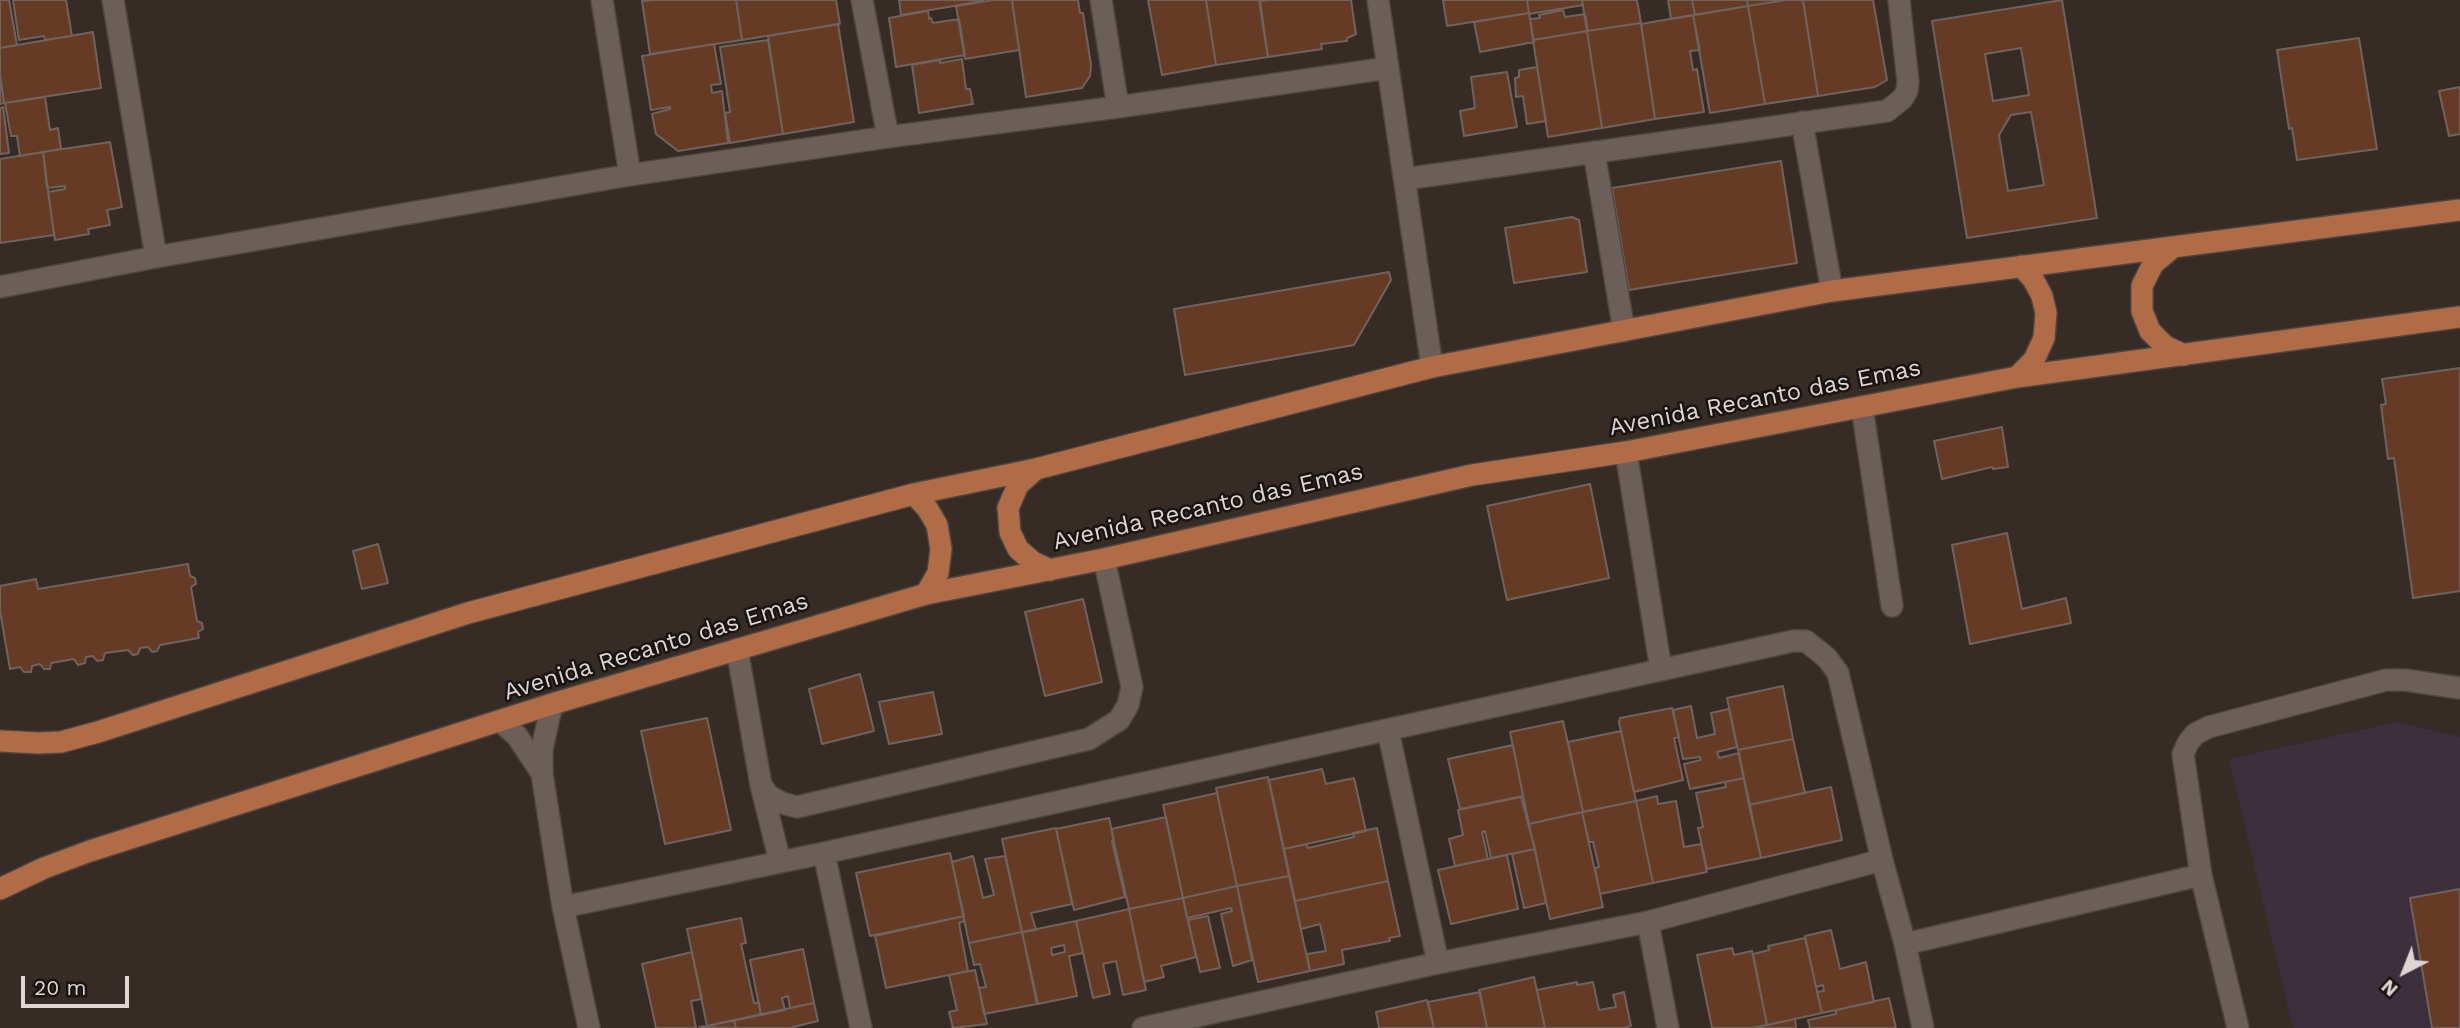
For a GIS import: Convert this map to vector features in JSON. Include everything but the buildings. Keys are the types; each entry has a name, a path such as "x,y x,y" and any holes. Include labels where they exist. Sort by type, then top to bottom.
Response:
{"main road":[{"path":"0,741 61,741 98,732 468,613 914,494 1036,469 1432,367 1832,291 2460,210"},
{"path":"2172,248 2153,264 2143,286 2142,311 2150,331 2165,345 2184,355"},
{"path":"2017,377 2034,360 2044,338 2046,313 2042,296 2033,279 2021,266"},
{"name":"Avenida Recanto das Emas","path":"0,889 44,868 90,851 552,704 926,594 1104,559 1472,475 1626,452 2017,377 2460,317"},
{"path":"1036,469 1018,485 1008,508 1010,532 1018,549 1032,562 1050,570"},
{"path":"914,494 937,525 941,549 938,573 926,594"}],"street":[{"path":"602,0 630,175"},
{"path":"862,0 888,136"},
{"path":"1101,0 1118,107"},
{"path":"1378,0 1432,367"},
{"path":"1405,179 1887,111 1902,99 1907,91 1899,0"},
{"path":"118,1 156,257"},
{"path":"0,287 156,257 630,175 888,136 1118,107 1388,68"},
{"path":"1802,122 1832,291"},
{"path":"1594,152 1624,331"},
{"path":"1862,407 1892,606"},
{"path":"1626,452 1661,670"},
{"path":"761,785 769,796 797,807 1089,739 1103,732 1119,720 1128,705 1132,687 1104,559"},
{"path":"564,906 824,853 1793,641 1806,642 1816,648 1838,673 1923,1028"},
{"path":"737,649 761,785 780,862"},
{"path":"2238,1028 2201,876 2183,754 2195,734 2209,727 2386,680 2460,688"},
{"path":"552,704 542,749 542,774 564,906 589,1028"},
{"path":"500,721 517,736 542,774"},
{"path":"1388,730 1438,963"},
{"path":"824,853 861,1028"},
{"path":"1143,1028 1438,963 1648,922 1882,859"},
{"path":"1905,944 2201,876"},
{"path":"1648,922 1668,1028"}],"shaded area":[{"path":"2398,722 2460,737 2460,1028 2293,1028 2229,759"}]}
